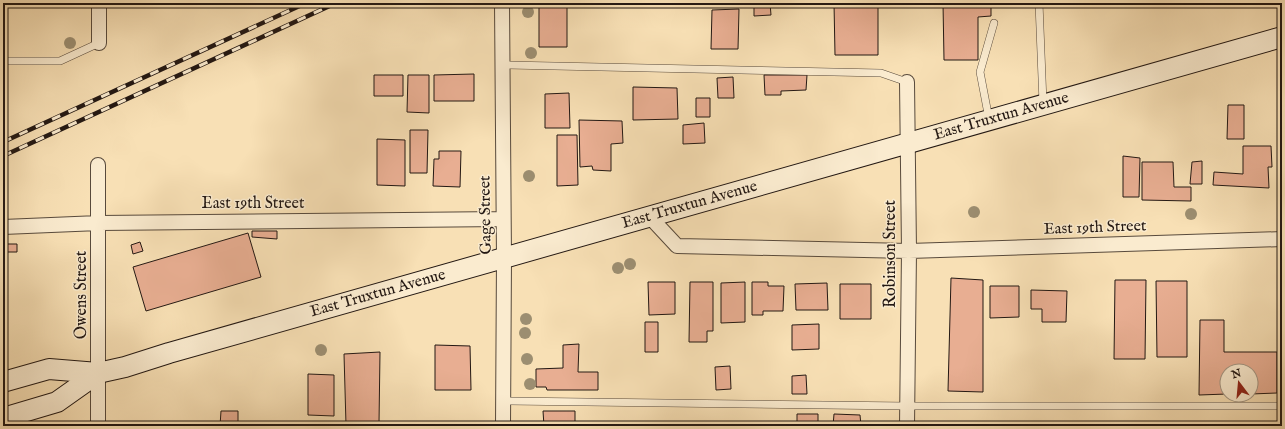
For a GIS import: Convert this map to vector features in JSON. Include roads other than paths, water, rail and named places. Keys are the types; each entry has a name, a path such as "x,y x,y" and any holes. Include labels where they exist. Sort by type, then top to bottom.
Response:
{"main road":[{"name":"East Truxtun Avenue","path":"3,382 49,369 98,373 125,367 1282,38"},
{"name":"East Truxtun Avenue","path":"3,418 57,402 98,373"}],"street":[{"path":"99,3 99,44"},
{"name":"Gage Street","path":"502,3 504,258 503,426"},
{"name":"Robinson Street","path":"907,426 909,251 908,82"},
{"name":"Owens Street","path":"98,165 98,426"},
{"name":"East 19th Street","path":"650,217 678,246 909,251 1282,238"},
{"name":"East 19th Street","path":"3,227 99,223 503,219"}],"lane":[{"path":"1039,3 1043,105"},
{"path":"989,121 980,72 994,24"},
{"path":"3,61 60,61 99,44"},
{"path":"503,66 881,73 908,82"},
{"path":"503,401 907,406 1282,406"}],"railway":[{"path":"3,142 306,3"},
{"path":"3,156 336,3"}]}
